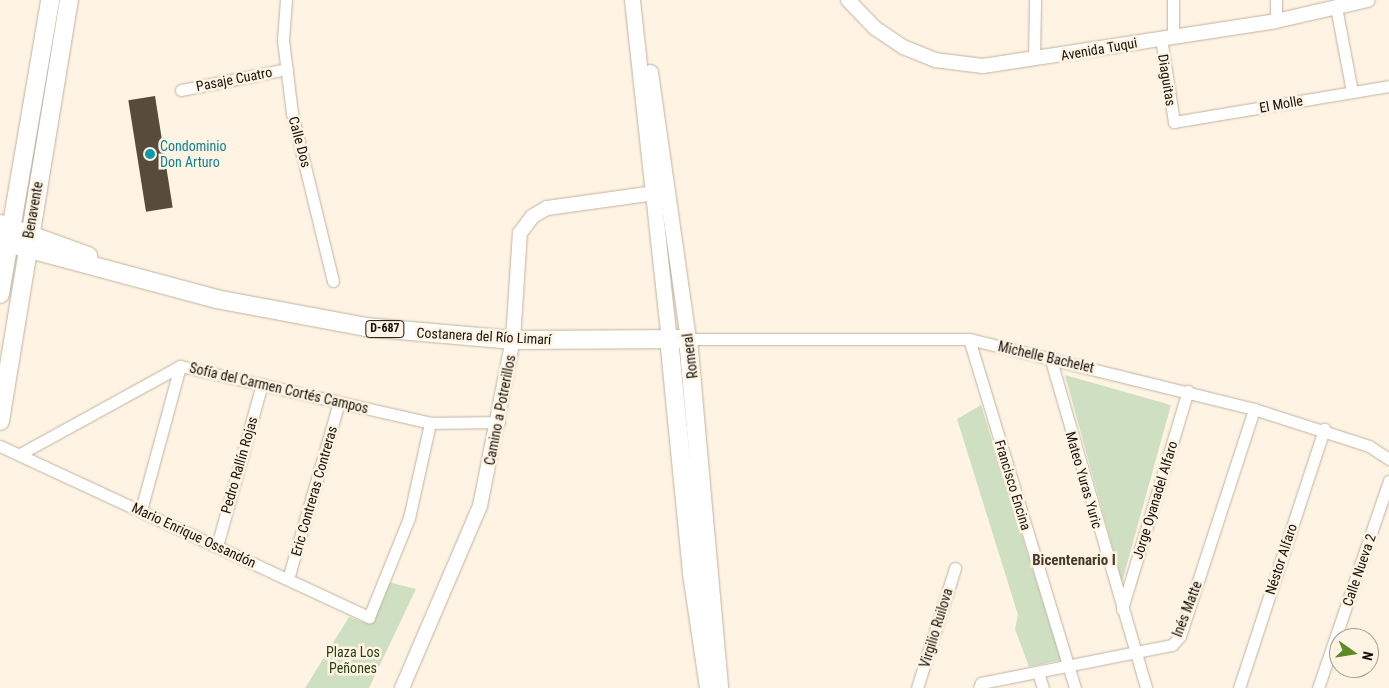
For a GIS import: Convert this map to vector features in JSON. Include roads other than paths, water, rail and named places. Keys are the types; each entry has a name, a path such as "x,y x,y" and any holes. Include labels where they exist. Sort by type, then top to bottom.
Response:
{"main road":[{"name":"Benavente","path":"0,294 5,234 50,0"},
{"name":"Benavente","path":"0,420 69,0"},
{"name":"Romeral","path":"632,0 656,94 688,339 719,688"},
{"name":"Romeral","path":"638,28 692,574 709,688"},
{"name":"Costanera del Río Limarí","path":"5,234 190,293 313,319 513,340 688,339"}],"street":[{"name":"Calle Dos","path":"286,0 283,40 292,114 333,281"},
{"path":"1034,60 1035,0"},
{"name":"Diaguitas","path":"1173,0 1167,37 1174,122"},
{"path":"1276,0 1276,21"},
{"name":"Avenida Tuqui","path":"850,1 889,38 935,60 982,66 1034,60 1167,37 1276,21 1366,0"},
{"path":"1336,7 1352,92"},
{"name":"Pasaje Cuatro","path":"181,90 287,69"},
{"name":"El Molle","path":"1174,122 1389,86"},
{"name":"Camino a Potrerillos","path":"402,688 480,506 499,422 513,340 516,250 527,221 539,212 569,202 655,192"},
{"name":"Michelle Bachelet","path":"688,339 969,340 1188,390 1324,429 1369,446 1389,459"},
{"name":"Francisco Encina","path":"969,340 1075,688"},
{"name":"Mateo Yuras Yuric","path":"1050,357 1121,609 1146,688"},
{"path":"142,510 180,366"},
{"name":"Sofía del Carmen Cortés Campos","path":"20,454 180,366 430,423 499,422"},
{"name":"Pedro Rallín Rojas","path":"217,546 262,384"},
{"name":"Jorge Oyanadel Alfaro","path":"1121,609 1188,390"},
{"name":"Eric Contreras Contreras","path":"288,580 339,402"},
{"name":"Inés Matte","path":"981,686 1038,672 1172,645 1180,636 1254,409"},
{"name":"Mario Enrique Ossandón","path":"0,446 142,510 369,617 410,518 430,423"},
{"name":"Néstor Alfaro","path":"1239,688 1324,429"},
{"name":"Calle Nueva 2","path":"1318,688 1389,481"},
{"name":"Virgilio Ruilova","path":"917,688 955,568"},
{"path":"1038,672 1043,688"}],"place":[{"name":"Condominio Don Arturo","path":"150,154"}],"district":[{"name":"Bicentenario I","path":"1074,561"}],"park label":[{"name":"Plaza Los Peñones","path":"353,660"}]}
